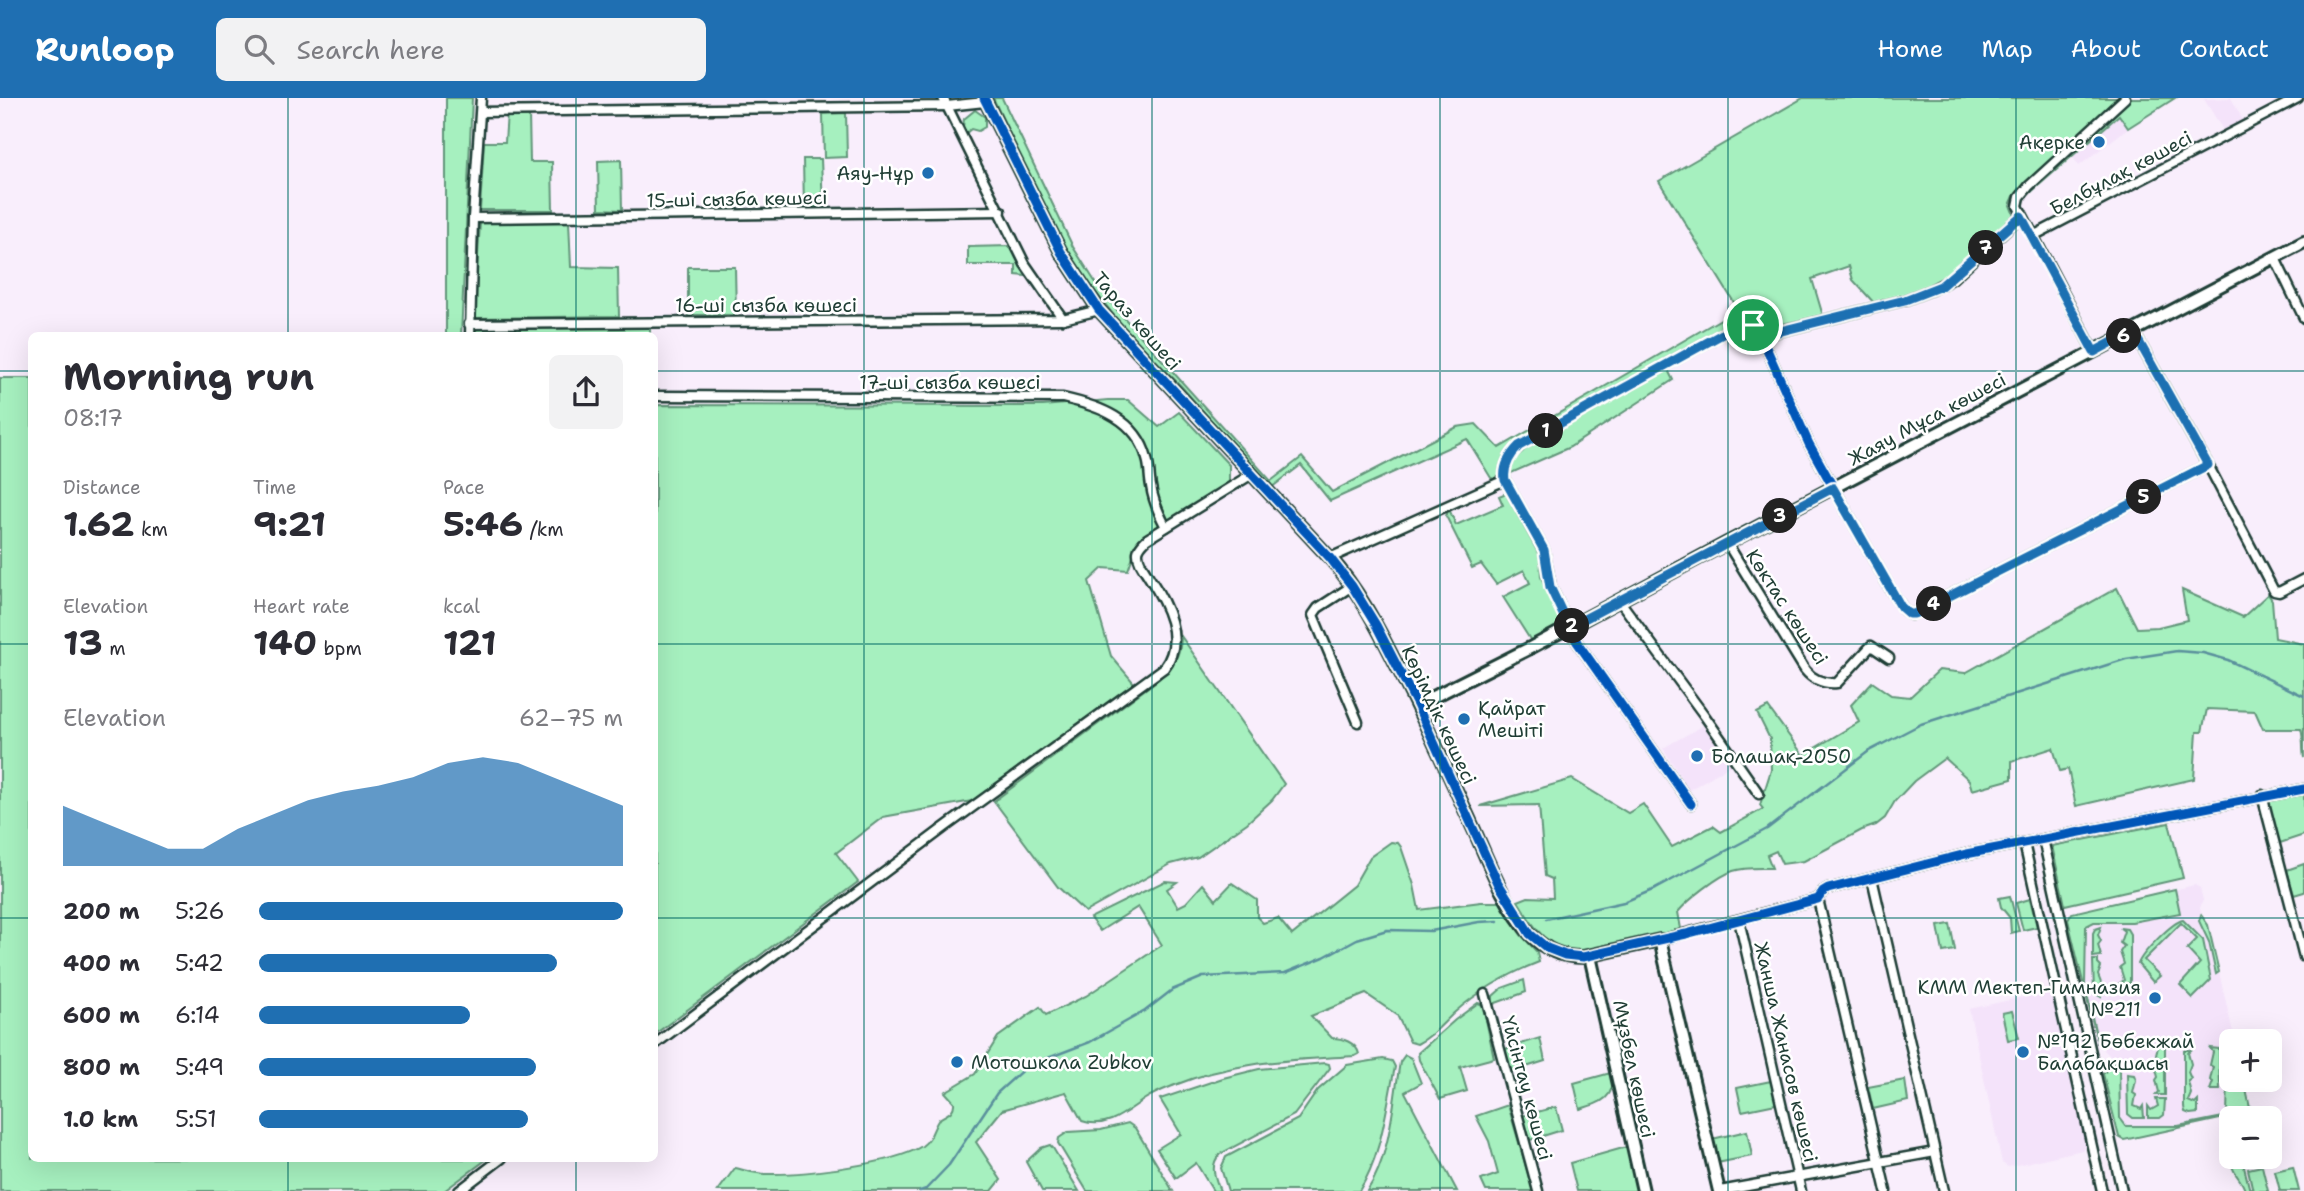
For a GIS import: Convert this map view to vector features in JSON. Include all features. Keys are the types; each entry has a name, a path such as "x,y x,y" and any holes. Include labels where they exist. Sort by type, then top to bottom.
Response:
{"street":[{"path":"470,332 473,218 481,98"},
{"path":"2094,352 2018,206 2023,192 2125,98"},
{"name":"Белбұлақ көшесі","path":"2033,236 2298,98"},
{"path":"481,112 984,100"},
{"name":"Тараз көшесі","path":"984,100 1061,252 1100,310 1252,474"},
{"path":"945,102 1025,264 1063,319"},
{"name":"15-ші сызба көшесі","path":"473,218 1001,211"},
{"path":"1761,336 1905,300 1941,286 2021,216"},
{"name":"Жаяу Мұса көшесі","path":"1417,705 2304,242"},
{"path":"2275,258 2304,318"},
{"name":"16-ші сызба көшесі","path":"469,324 1063,319 1100,310"},
{"path":"1691,804 1569,627 1550,587 1544,550 1505,480 1507,462 1519,446 1726,332 1749,324 1756,328 1761,336 1791,408 1833,488 1892,592 1909,614 1914,614 2208,465"},
{"path":"2133,331 2274,591 2278,593 2304,579"},
{"name":"17-ші сызба көшесі","path":"658,396 1063,398 1090,404 1118,418 1131,428 1141,442 1147,457 1153,498 1166,527"},
{"path":"658,1042 945,827 1164,668 1172,657 1174,634 1163,602 1140,563 1138,553 1142,543 1252,474"},
{"name":"Көрімдік көшесі","path":"1252,474 1330,558 1352,586 1376,625 1417,705 1498,883 1525,927 1547,948 1565,955 1587,956"},
{"path":"1330,558 1505,480"},
{"name":"Көктас көшесі","path":"1727,543 1805,670 1814,679 1837,683 1871,646 1889,658"},
{"path":"1352,586 1318,608 1313,615 1358,722"},
{"path":"1619,600 1759,794"},
{"path":"1561,962 1660,940 1818,899 1829,889 1966,854 2304,789"},
{"path":"2262,795 2304,957"},
{"path":"2043,839 2122,1191"},
{"path":"2024,843 2102,1191"},
{"path":"1872,878 1944,1191"},
{"path":"1818,899 1885,1191"},
{"name":"Жанша Жанасов көшесі","path":"1739,920 1801,1191"},
{"path":"1660,940 1720,1191 1935,1152"},
{"name":"Мұзбел көшесі","path":"1587,956 1643,1191"},
{"name":"Үйсінтау көшесі","path":"1485,994 1538,1191"},
{"path":"459,1191 497,1162"}],"shaded area":[{"path":"2231,98 2243,120 2223,130 2204,99"},
{"name":"Ақерке","path":"2120,115 2128,128 2079,166 2072,156"},
{"name":"Болашақ-2050","path":"1704,725 1731,765 1689,790 1663,748"},
{"name":"КММ Мектеп-Гимназия №211","path":"2195,885 2200,888 2203,900 2200,908 2202,918 2208,925 2232,1029 2219,1029 2219,1092 2247,1092 2250,1106 2219,1106 2219,1119 2124,1140 2119,1137 2103,1074 2115,1061 2096,1042 2068,920 2072,913"},
{"name":"№192 Бөбекжай Балабақшасы","path":"2046,992 2054,995 2088,1143 2082,1150 2008,1167 2002,1163 1969,1009"}],"green space":[{"path":"446,98 472,98 461,332 446,332"},
{"path":"993,98 1002,98 1073,247 1118,311 1271,481 1302,457 1332,492 1457,427 1476,424 1499,448 1738,309 1659,181 1803,98 2117,98 2014,196 2010,205 2015,218 1982,248 1961,261 1937,286 1876,305 1853,280 1849,266 1812,279 1823,316 1766,327 1762,326 1756,317 1747,315 1517,441 1504,458 1498,480 1491,478 1467,439 1330,501 1301,465 1271,488 1181,386 1123,327 1080,272 1046,211"},
{"path":"2130,98 2175,98 2128,128 2119,115 2029,194"},
{"path":"975,110 985,117 985,127 978,131 971,129 965,134 964,119"},
{"path":"507,113 529,114 530,162 552,162 553,210 480,210 484,142 505,142"},
{"path":"846,113 847,157 824,158 823,114"},
{"path":"803,159 821,159 823,207 804,207"},
{"path":"621,160 622,210 599,209 598,161"},
{"path":"569,221 571,267 618,268 619,316 474,318 480,223"},
{"path":"1010,246 1026,276 1016,275 1016,265 968,265 968,247"},
{"path":"688,267 735,267 736,315 688,315"},
{"path":"650,326 650,332 474,332 474,329"},
{"path":"1668,370 1673,380 1570,447 1509,474 1513,460 1529,446"},
{"path":"0,378 28,378 28,1162 483,1162 444,1191 0,1191"},
{"path":"1128,400 1159,427 1179,412 1229,465 1229,483 1139,539 1128,570 1103,568 1089,581 1111,656 1134,683 972,801 883,817 836,853 858,882 658,1032 658,405 1043,406"},
{"path":"1506,493 1540,556 1541,577 1563,625 1531,641 1503,597 1530,583 1524,570 1496,584 1481,564 1472,568 1446,516 1449,509 1456,525 1503,505 1499,496"},
{"path":"2117,588 2137,628 2158,627 2187,620 2182,590 2243,617 2268,594 2272,600 2275,638 2304,644 2304,758 2301,729 2263,729 2255,711 2207,709 2202,732 2197,732 2194,779 2076,806 2068,769 2060,771 2053,748 2012,761 2012,779 1972,790 1969,780 1945,758 1914,781 1895,801 1885,818 1876,825 1804,861 1782,864 1776,851 1767,855 1772,868 1738,870 1719,878 1678,912 1681,929 1583,953 1570,951 1543,936 1518,901 1528,897 1553,898 1552,879 1545,876 1539,805 1480,806 1572,779 1628,813 1643,804 1672,847 1713,826 1721,832 1763,809 1760,805 1771,770 1770,739 1757,713 1768,707 1803,755 1859,722 1851,705 1872,682 1891,695 1910,697 1939,670 1965,673"},
{"path":"1181,636 1284,784 1272,800 1247,823 1198,857 1171,864 1085,912 1058,887 994,801 1159,679 1175,660 1180,649"},
{"path":"2304,793 2304,835 2280,843 2268,809 2269,801 2272,798"},
{"path":"2169,823 2183,878 2065,905 2052,846"},
{"path":"1391,842 1398,843 1401,847 1419,910 1500,902 1521,935 1537,952 1539,962 1484,990 1423,1041 1417,1044 1410,1042 1397,1015 1366,994 1311,1016 1332,1038 1355,1046 1359,1054 1355,1056 1264,1063 1219,1071 1160,1091 1124,1114 1100,1123 1082,1121 1066,1092 1002,1110 976,1142 1001,1180 992,1191 718,1191 735,1168 767,1174 802,1173 870,1163 922,1146 939,1119 953,1108 954,1102 945,1092 975,1074 998,1037 1040,1007 1046,1015 1086,996 1162,945 1138,907 1100,931 1090,918 1165,881 1177,882 1167,889 1178,907 1186,903 1203,884 1216,900 1232,883 1257,900 1257,917 1263,923 1278,918 1292,935 1354,885 1370,857"},
{"path":"2304,864 2304,892 2294,895 2287,870"},
{"path":"2175,889 2180,913 2132,922 2094,922 2086,926 2085,985 2098,1044 2068,920 2072,913"},
{"path":"2010,896 2019,931 2011,933 2010,918 2001,907 1999,898"},
{"path":"2030,899 2037,927 2023,930 2016,903"},
{"path":"2201,915 2208,925 2219,972 2216,974 2209,942 2199,921"},
{"path":"2183,920 2203,940 2211,980 2193,998 2180,985 2200,963 2187,949 2197,939 2181,923 2144,960 2160,976 2153,982 2138,964 2158,939"},
{"path":"1950,924 1955,950 1943,952 1938,926"},
{"path":"2101,927 2098,935 2101,941 2098,945 2101,956 2093,957 2093,933"},
{"path":"2120,928 2127,929 2130,934 2130,983 2120,983 2124,980 2120,967 2124,964 2120,952 2124,946 2120,943 2124,931"},
{"path":"2093,960 2098,960 2101,967 2098,975 2101,997 2094,993"},
{"path":"1524,980 1526,992 1493,1004 1493,996 1502,988"},
{"path":"1478,1003 1483,1005 1494,1058 1460,1067 1467,1091 1440,1099 1419,1060 1418,1053"},
{"path":"2012,1011 2019,1038 2008,1040 2002,1013"},
{"path":"1540,1038 1545,1061 1510,1072 1505,1049"},
{"path":"2159,1042 2165,1042 2165,1095 2156,1095 2159,1092 2156,1069 2159,1062 2156,1054"},
{"path":"2210,1048 2219,1049 2219,1090 2210,1090 2213,1082 2210,1080 2213,1067 2210,1065 2213,1052"},
{"path":"2184,1050 2191,1050 2188,1053 2191,1064 2188,1072 2191,1079 2188,1081 2191,1094 2188,1101 2195,1104 2198,1101 2198,1113 2185,1112"},
{"path":"1405,1055 1411,1058 1421,1083 1405,1092 1457,1191 1367,1191 1386,1145 1400,1062"},
{"path":"1383,1059 1392,1061 1395,1067 1378,1147 1359,1191 1228,1191 1221,1168 1226,1157 1298,1119 1318,1090 1347,1065"},
{"path":"2115,1061 2119,1065 2120,1118 2126,1126 2178,1126 2219,1118 2124,1140 2119,1137 2103,1074"},
{"path":"1329,1064 1330,1068 1294,1115 1220,1154 1214,1167 1220,1191 1213,1191 1196,1163 1176,1178 1157,1149 1181,1134 1160,1099 1259,1069"},
{"path":"1614,1072 1612,1088 1606,1098 1580,1109 1574,1083"},
{"path":"2127,1074 2134,1075 2136,1080 2134,1106 2141,1109 2143,1106 2144,1118 2133,1118 2128,1114"},
{"path":"1905,1080 1908,1101 1873,1109 1868,1087"},
{"path":"1771,1081 1776,1104 1742,1111 1737,1088"},
{"path":"2228,1092 2247,1092 2250,1106 2227,1106"},
{"path":"2156,1099 2165,1099 2164,1115 2160,1118 2148,1118 2148,1106 2151,1110 2158,1106"},
{"path":"1508,1105 1533,1191 1486,1191 1481,1180 1498,1174 1489,1141 1476,1116"},
{"path":"1556,1107 1562,1130 1527,1141 1522,1116"},
{"path":"1128,1123 1135,1128 1173,1191 1087,1191 1058,1143 1059,1138 1068,1132 1101,1130"},
{"path":"1747,1131 1752,1156 1717,1163 1712,1139"},
{"path":"1050,1145 1079,1191 1042,1191 1026,1162 1041,1148"},
{"path":"1630,1146 1640,1191 1577,1191 1570,1163"},
{"path":"2293,1167 2299,1191 2280,1191 2275,1171"},
{"path":"2234,1169 2244,1169 2250,1191 2245,1191"},
{"path":"2248,1169 2263,1169 2268,1191 2253,1191"}],"waterway":[{"path":"1546,919 1624,902 1655,889 1767,829 1869,751 1921,724 2126,659 2177,651 2203,653 2228,660 2304,696"},
{"path":"920,1191 926,1189 949,1165 997,1093 1027,1066 1090,1042 1145,1011 1172,990 1203,977 1285,973 1324,957 1357,939 1387,930 1431,931 1498,921"}],"cycle path":[{"path":"984,98 1061,252 1099,310 1330,558 1352,586 1376,625 1417,705 1498,883 1530,934 1547,948 1565,955 1583,957 1686,934 1818,899 1828,889 1966,854 2304,789"},
{"path":"1691,804 1577,642 1551,587 1544,550 1505,480 1507,462 1519,446 1725,332 1750,324 1761,336 1809,444 1892,592 1904,610 1911,615 2208,465"}],"place":[{"name":"Ақерке","path":"2099,142"},
{"name":"Аяу-Нұр","path":"928,173"},
{"name":"Қайрат Мешіті","path":"1464,719"},
{"name":"Болашақ-2050","path":"1697,756"},
{"name":"КММ Мектеп-Гимназия №211","path":"2155,998"},
{"name":"№192 Бөбекжай Балабақшасы","path":"2023,1052"},
{"name":"Мотошкола Zubkov","path":"957,1062"}],"route":[{"path":"2021,216 2094,352 2133,331 2208,465 1914,614 1909,614 1901,607 1833,488 1569,627 1550,587 1544,550 1505,480 1504,472 1512,452 1726,332 1745,324 1753,325 1761,336 1918,296 1952,279 2021,216"}]}
